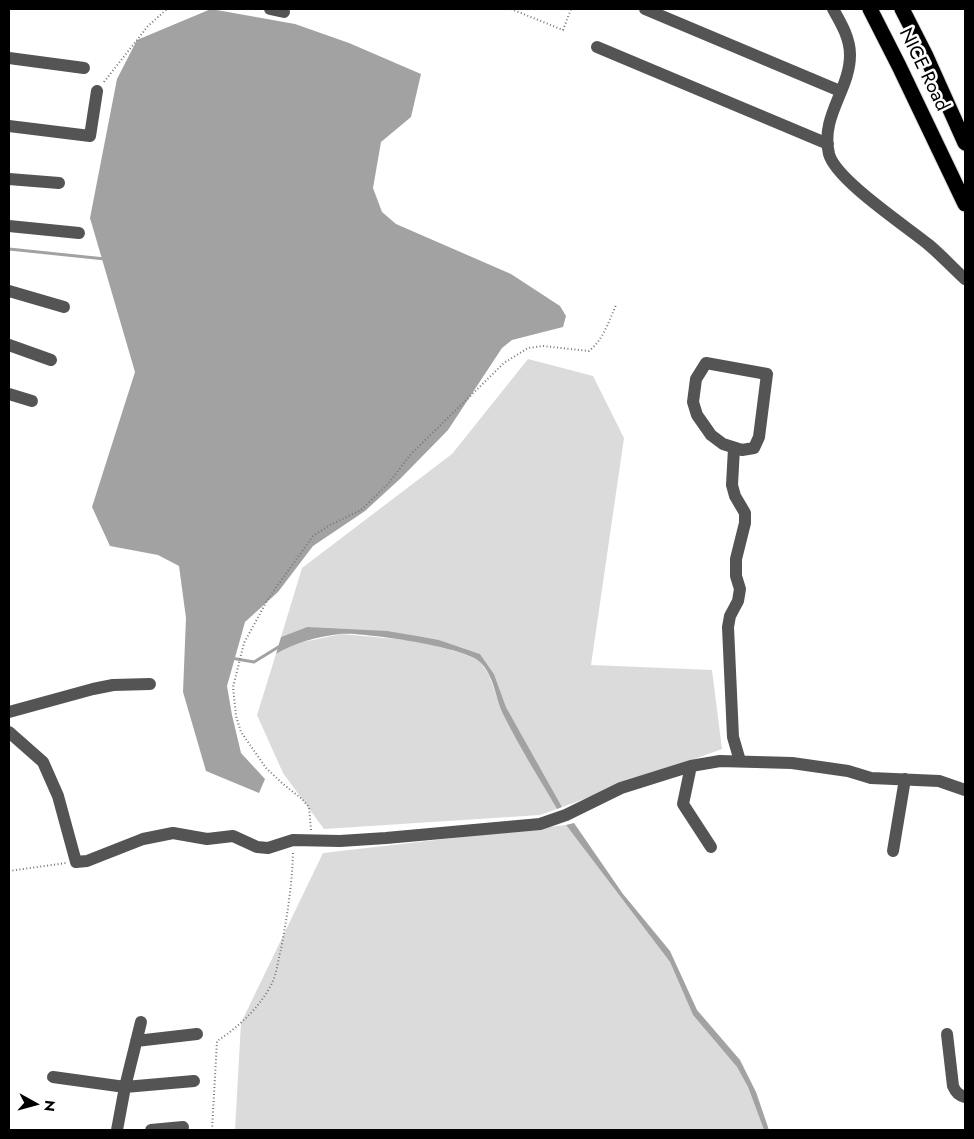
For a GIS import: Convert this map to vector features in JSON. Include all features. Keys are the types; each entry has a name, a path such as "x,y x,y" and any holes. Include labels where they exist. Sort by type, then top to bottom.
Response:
{"highway":[{"name":"NICE Road","path":"870,9 900,66 965,204"},
{"name":"NICE Road","path":"902,9 926,56 965,143"}],"street":[{"path":"270,9 284,12"},
{"path":"645,9 840,91"},
{"path":"834,9 846,34 850,54 848,70 829,121 829,155 839,170 854,186 931,246 965,279"},
{"path":"597,47 828,144"},
{"path":"9,58 84,68"},
{"path":"9,126 90,136 97,91"},
{"path":"9,179 59,183"},
{"path":"9,226 79,234"},
{"path":"9,291 64,306"},
{"path":"9,345 51,360"},
{"path":"706,364 767,374 759,437 754,448 742,450 734,448 723,444 710,435 697,415 693,402 696,379 706,364"},
{"path":"9,394 32,401"},
{"path":"734,448 732,485 735,496 745,513 745,523 736,559 736,576 740,589 738,601 730,616 728,627 733,737 740,761"},
{"path":"9,712 113,685 150,684"},
{"path":"9,732 43,762 58,796 76,862 87,861 143,839 173,834 207,839 233,836 256,847 268,848 293,840 316,837 338,841 395,838 540,824 566,815 621,788 691,766 720,761 792,763 848,771 871,778 938,781 965,790"},
{"path":"691,766 683,804 711,847"},
{"path":"893,851 905,779"},
{"path":"117,1130 125,1087 141,1022"},
{"path":"136,1041 197,1034"},
{"path":"947,1034 953,1086 959,1095 965,1097"},
{"path":"53,1077 125,1087 194,1081"},
{"path":"151,1130 184,1127"}],"path":[{"path":"97,91 148,26 168,9"},
{"path":"511,9 563,30 571,9"},
{"path":"316,837 309,807 266,768 241,732 236,716 233,688 244,643 268,599 312,536 362,510 388,484 410,454 504,363 528,348 543,346 589,350 597,344 616,305"},
{"path":"212,1130 217,1041 232,1032 250,1014 263,998 273,981 289,910 292,885 293,840"},
{"path":"9,871 76,862"}],"shaded area":[{"path":"211,9 295,24 349,43 421,74 411,117 381,142 373,188 382,212 396,224 511,274 560,306 566,316 563,327 512,340 502,348 448,430 401,478 365,511 313,546 278,592 245,622 227,686 241,753 265,779 259,793 206,771 183,692 186,618 179,566 158,555 110,546 92,507 135,372 90,218 117,79 137,40"},
{"path":"528,359 593,376 624,438 591,665 712,670 722,749 562,807 506,707 494,674 480,654 439,640 423,637 307,627 281,637 302,568 452,454"},
{"path":"307,627 387,631 439,640 480,654 494,674 506,707 562,807 557,809 522,750 503,714 488,673 480,662 471,656 435,646 352,634 314,638 291,646 276,654 281,637"},
{"path":"342,634 417,641 462,653 480,661 489,675 502,712 557,809 540,815 324,829 283,773 257,715 276,654 293,644"},
{"path":"574,823 623,894 670,951 697,1010 740,1060 756,1092 769,1130 764,1130 748,1087 737,1067 693,1015 670,962 566,825"},
{"path":"566,825 670,962 693,1015 737,1067 748,1087 764,1130 235,1130 241,1023 323,853"}],"waterway":[{"path":"9,249 105,259"},
{"path":"231,658 254,662 280,646"}]}
